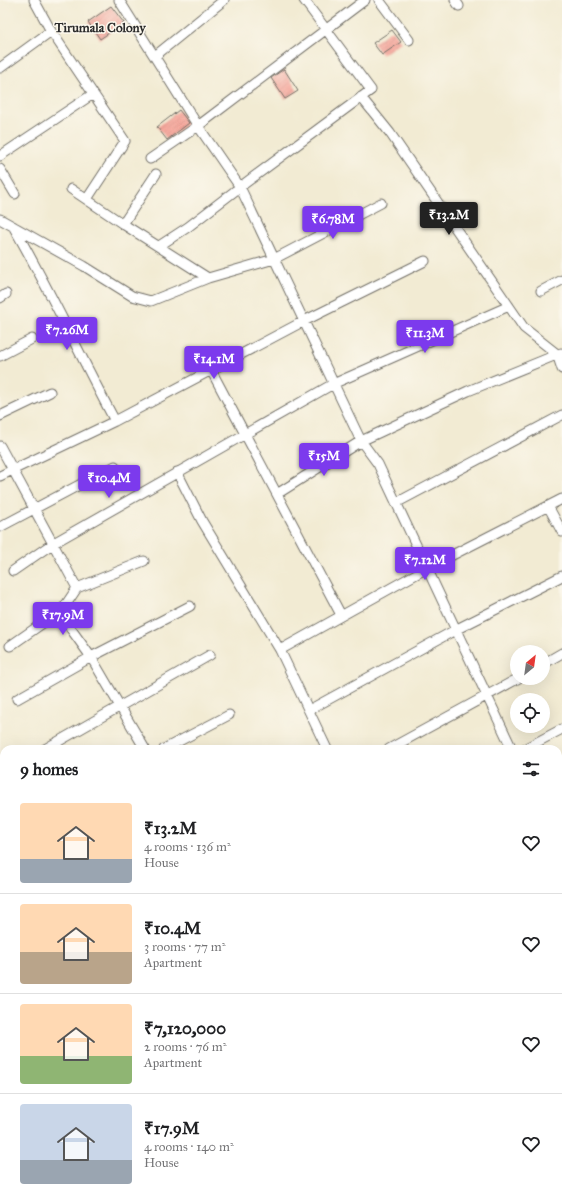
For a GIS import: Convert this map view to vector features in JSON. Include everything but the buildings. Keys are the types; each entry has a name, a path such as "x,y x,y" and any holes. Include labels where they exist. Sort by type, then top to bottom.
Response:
{"street":[{"path":"34,0 52,31 125,141 87,199"},
{"path":"119,0 198,126 240,187 361,441 378,464 457,629 510,745"},
{"path":"155,56 224,0"},
{"path":"159,246 188,227 371,90 304,0"},
{"path":"150,159 198,126 365,0"},
{"path":"380,0 409,40"},
{"path":"0,68 52,31"},
{"path":"0,156 94,94"},
{"path":"362,97 390,133 524,328 559,353 562,369"},
{"path":"0,169 15,194"},
{"path":"123,224 156,174"},
{"path":"71,189 208,278"},
{"path":"0,219 132,296 141,300 151,301 208,278 274,259 381,203"},
{"path":"12,225 38,270 116,421"},
{"path":"0,476 116,421 304,321 426,261"},
{"path":"541,291 562,280"},
{"path":"13,571 52,544 333,384 509,306"},
{"path":"0,356 32,339"},
{"path":"277,494 361,441 468,391 559,353"},
{"path":"211,370 341,615"},
{"path":"0,416 50,392"},
{"path":"396,503 562,415"},
{"path":"0,446 76,588"},
{"path":"0,527 115,466"},
{"path":"177,472 202,521 280,650 326,745"},
{"path":"280,650 427,568 562,499"},
{"path":"548,506 562,532"},
{"path":"10,646 63,609 76,588 144,561"},
{"path":"308,710 457,629 562,576"},
{"path":"17,699 91,657 190,606"},
{"path":"63,609 71,629 91,657 143,745"},
{"path":"550,660 562,653"},
{"path":"52,745 210,655"},
{"path":"396,745 510,683"},
{"path":"172,745 229,715"},
{"path":"532,745 562,729"}],"district":[{"name":"Tirumala Colony","path":"100,28"}]}
